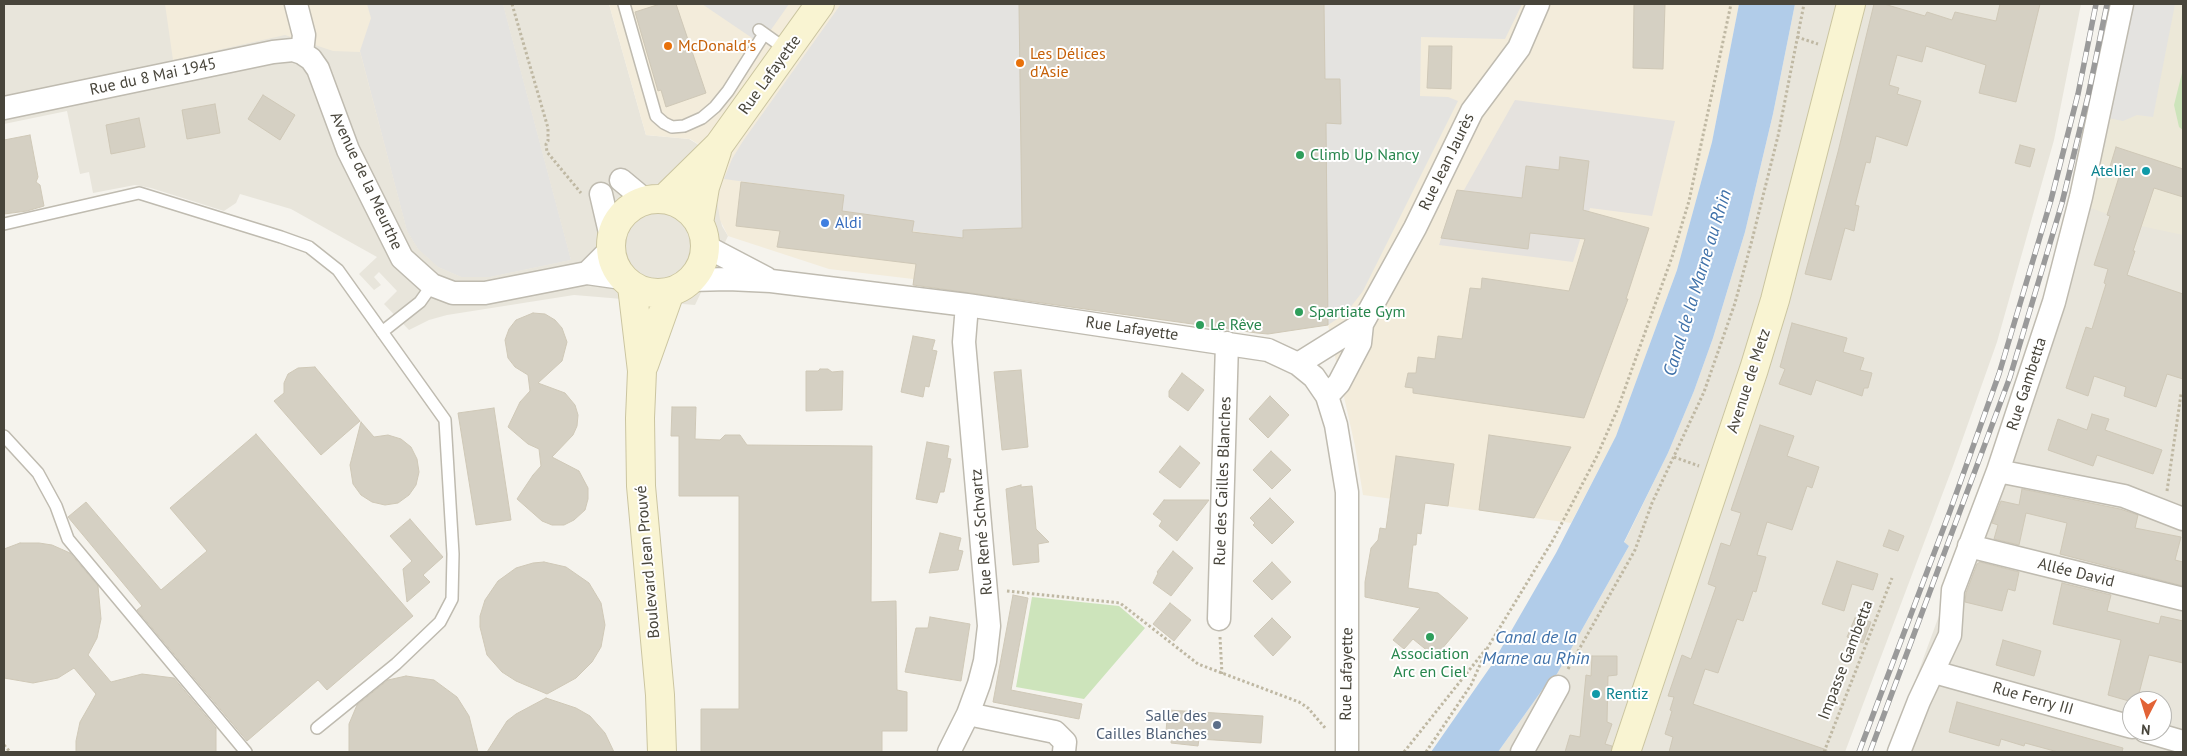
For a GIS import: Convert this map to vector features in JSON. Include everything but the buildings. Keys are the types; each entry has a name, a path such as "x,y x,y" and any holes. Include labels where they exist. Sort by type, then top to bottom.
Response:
{"street":[{"path":"296,4 304,35 302,53"},
{"name":"Rue Lafayette","path":"654,200 718,145 820,4"},
{"name":"Rue Jean Jaurès","path":"1327,396 1339,383 1360,343 1362,324 1415,228 1472,111 1519,48 1538,4"},
{"name":"Avenue de Metz","path":"1626,752 1772,309 1852,4"},
{"name":"Rue Gambetta","path":"1899,752 1919,701 1950,635 1953,590 1998,471 2054,302 2080,197 2122,4"},
{"name":"Rue du 8 Mai 1945","path":"4,108 273,52 293,50 302,53"},
{"name":"Avenue de la Meurthe","path":"302,53 311,59 318,69 348,150 402,258 432,285 454,293 485,292 587,272 627,282"},
{"name":"Rue Lafayette","path":"718,145 705,187 702,235 771,281"},
{"path":"621,180 654,200"},
{"path":"587,272 611,243 616,224 623,214 633,206 654,200 678,203 690,212 702,235 703,259 698,270 680,286 650,293 627,282 612,259 611,243 602,197"},
{"name":"Rue Lafayette","path":"680,286 728,279 771,281 967,305 1227,342 1268,350 1298,364 1314,377 1327,396 1336,425 1348,492 1347,752"},
{"name":"Boulevard Jean Prouvé","path":"627,282 642,371 640,418 642,486 660,695 662,752"},
{"name":"Boulevard Jean Prouvé","path":"642,371 680,286"},
{"name":"Rue René Schvartz","path":"948,752 968,714 979,684 990,626 964,342 967,305"},
{"name":"Rue Jean Jaurès","path":"1298,364 1362,324"},
{"name":"Rue des Cailles Blanches","path":"1219,619 1227,342"},
{"path":"1998,471 2124,496 2183,519"},
{"name":"Allée David","path":"1970,546 2183,600"},
{"name":"Rue Ferry III","path":"1934,672 2122,724"},
{"path":"1522,752 1558,687"},
{"path":"968,714 1055,732 1065,742 1064,752"}],"lane":[{"path":"624,4 656,116 672,127 684,126 702,118 715,107 728,91 761,32 787,50"},
{"path":"4,224 139,193 309,247 338,270 445,420 453,554 452,599 440,622 422,640 396,664 317,728"},
{"path":"382,332 420,302 432,285"},
{"path":"4,436 38,473 56,506 68,539 246,752"}],"path":[{"path":"512,4 548,128 548,142 546,144 548,152 580,193 602,197"},
{"path":"1404,752 1488,647 1510,613 1573,502 1600,448 1631,372 1672,257 1689,201 1731,4"},
{"path":"1558,687 1635,550 1652,503 1704,392 1735,303 1778,136 1804,4"},
{"path":"1797,38 1815,43"},
{"path":"2166,497 2181,394"},
{"path":"1674,457 1694,464"},
{"name":"Impasse Gambetta","path":"1824,752 1892,578"},
{"path":"987,588 1120,603 1198,664 1298,702 1308,708 1328,731"},
{"path":"1219,619 1222,674"},
{"path":"1426,752 1471,685 1488,647"},
{"path":"4,745 10,752"}],"shaded area":[{"path":"4,4 609,4 646,135 689,139 727,162 717,199 722,226 728,236 695,305 574,295 447,315 429,320 409,330 384,304 397,291 379,272 374,277 381,285 374,290 359,274 377,257 291,209 240,194 236,203 224,211 151,188 135,185 93,193 89,172 80,174 67,111 4,124"},
{"path":"165,4 503,4 571,260 490,277 461,277 438,267 418,249 407,231 360,52 333,51 285,35 173,60"},
{"path":"367,4 503,4 571,260 490,277 461,277 438,267 418,249 407,231 360,51 371,18"},
{"path":"609,4 1739,4 1712,142 1677,270 1616,436 1571,523 1363,495 1355,446 1328,325 1268,334 1257,333 913,285 913,279 829,269 728,236 720,220 717,199 727,162 690,139 646,135"},
{"path":"702,4 789,4 761,44"},
{"path":"841,4 1019,4 1022,228 963,230 963,238 912,231 913,221 842,211 843,195 724,179 732,159 743,141"},
{"path":"1324,4 1522,4 1505,39 1421,37 1420,96 1448,97 1458,101 1363,291 1346,313 1328,325 1325,123 1341,123 1340,79 1325,79"},
{"path":"1795,4 2081,4 2054,140 1997,342 1953,466 1845,752 1498,752 1550,679 1553,681 1629,546 1624,543 1668,453 1694,391 1713,338 1745,232 1773,114"},
{"path":"2131,4 2183,4 2183,235 2141,226 2088,207 2101,148 2105,147 2110,125 2108,118"},
{"path":"2131,4 2175,4 2153,117 2137,115 2123,121 2108,118"},
{"path":"2183,4 2183,752 1889,752 1995,463 2039,330 2112,27"},
{"path":"1515,100 1675,121 1652,216 1590,208 1573,262 1439,245 1457,190 1464,190"}],"green space":[{"path":"2183,69 2183,130 2179,127 2174,105"},
{"path":"1032,597 1119,606 1145,628 1084,699 1016,687"}],"water":[{"name":"Canal de la Marne au Rhin","path":"1739,4 1795,4 1773,114 1745,232 1713,338 1694,391 1668,453 1624,542 1629,546 1553,681 1550,679 1498,752 1431,752 1491,666 1556,553 1616,436 1677,270 1712,142"}],"railway":[{"path":"1859,752 1950,511 1999,374 2051,200 2078,94 2096,4"},
{"path":"1870,752 2010,377 2062,203 2088,96 2107,4"}],"place":[{"name":"McDonald's","path":"668,46"},
{"name":"Les Délices d'Asie","path":"1020,63"},
{"name":"Climb Up Nancy","path":"1300,155"},
{"name":"Atelier","path":"2146,171"},
{"name":"Aldi","path":"825,223"},
{"name":"Spartiate Gym","path":"1299,312"},
{"name":"Le Rêve","path":"1200,325"},
{"name":"Association Arc en Ciel","path":"1430,637"},
{"name":"Rentiz","path":"1596,694"},
{"name":"Salle des Cailles Blanches","path":"1217,725"}]}
